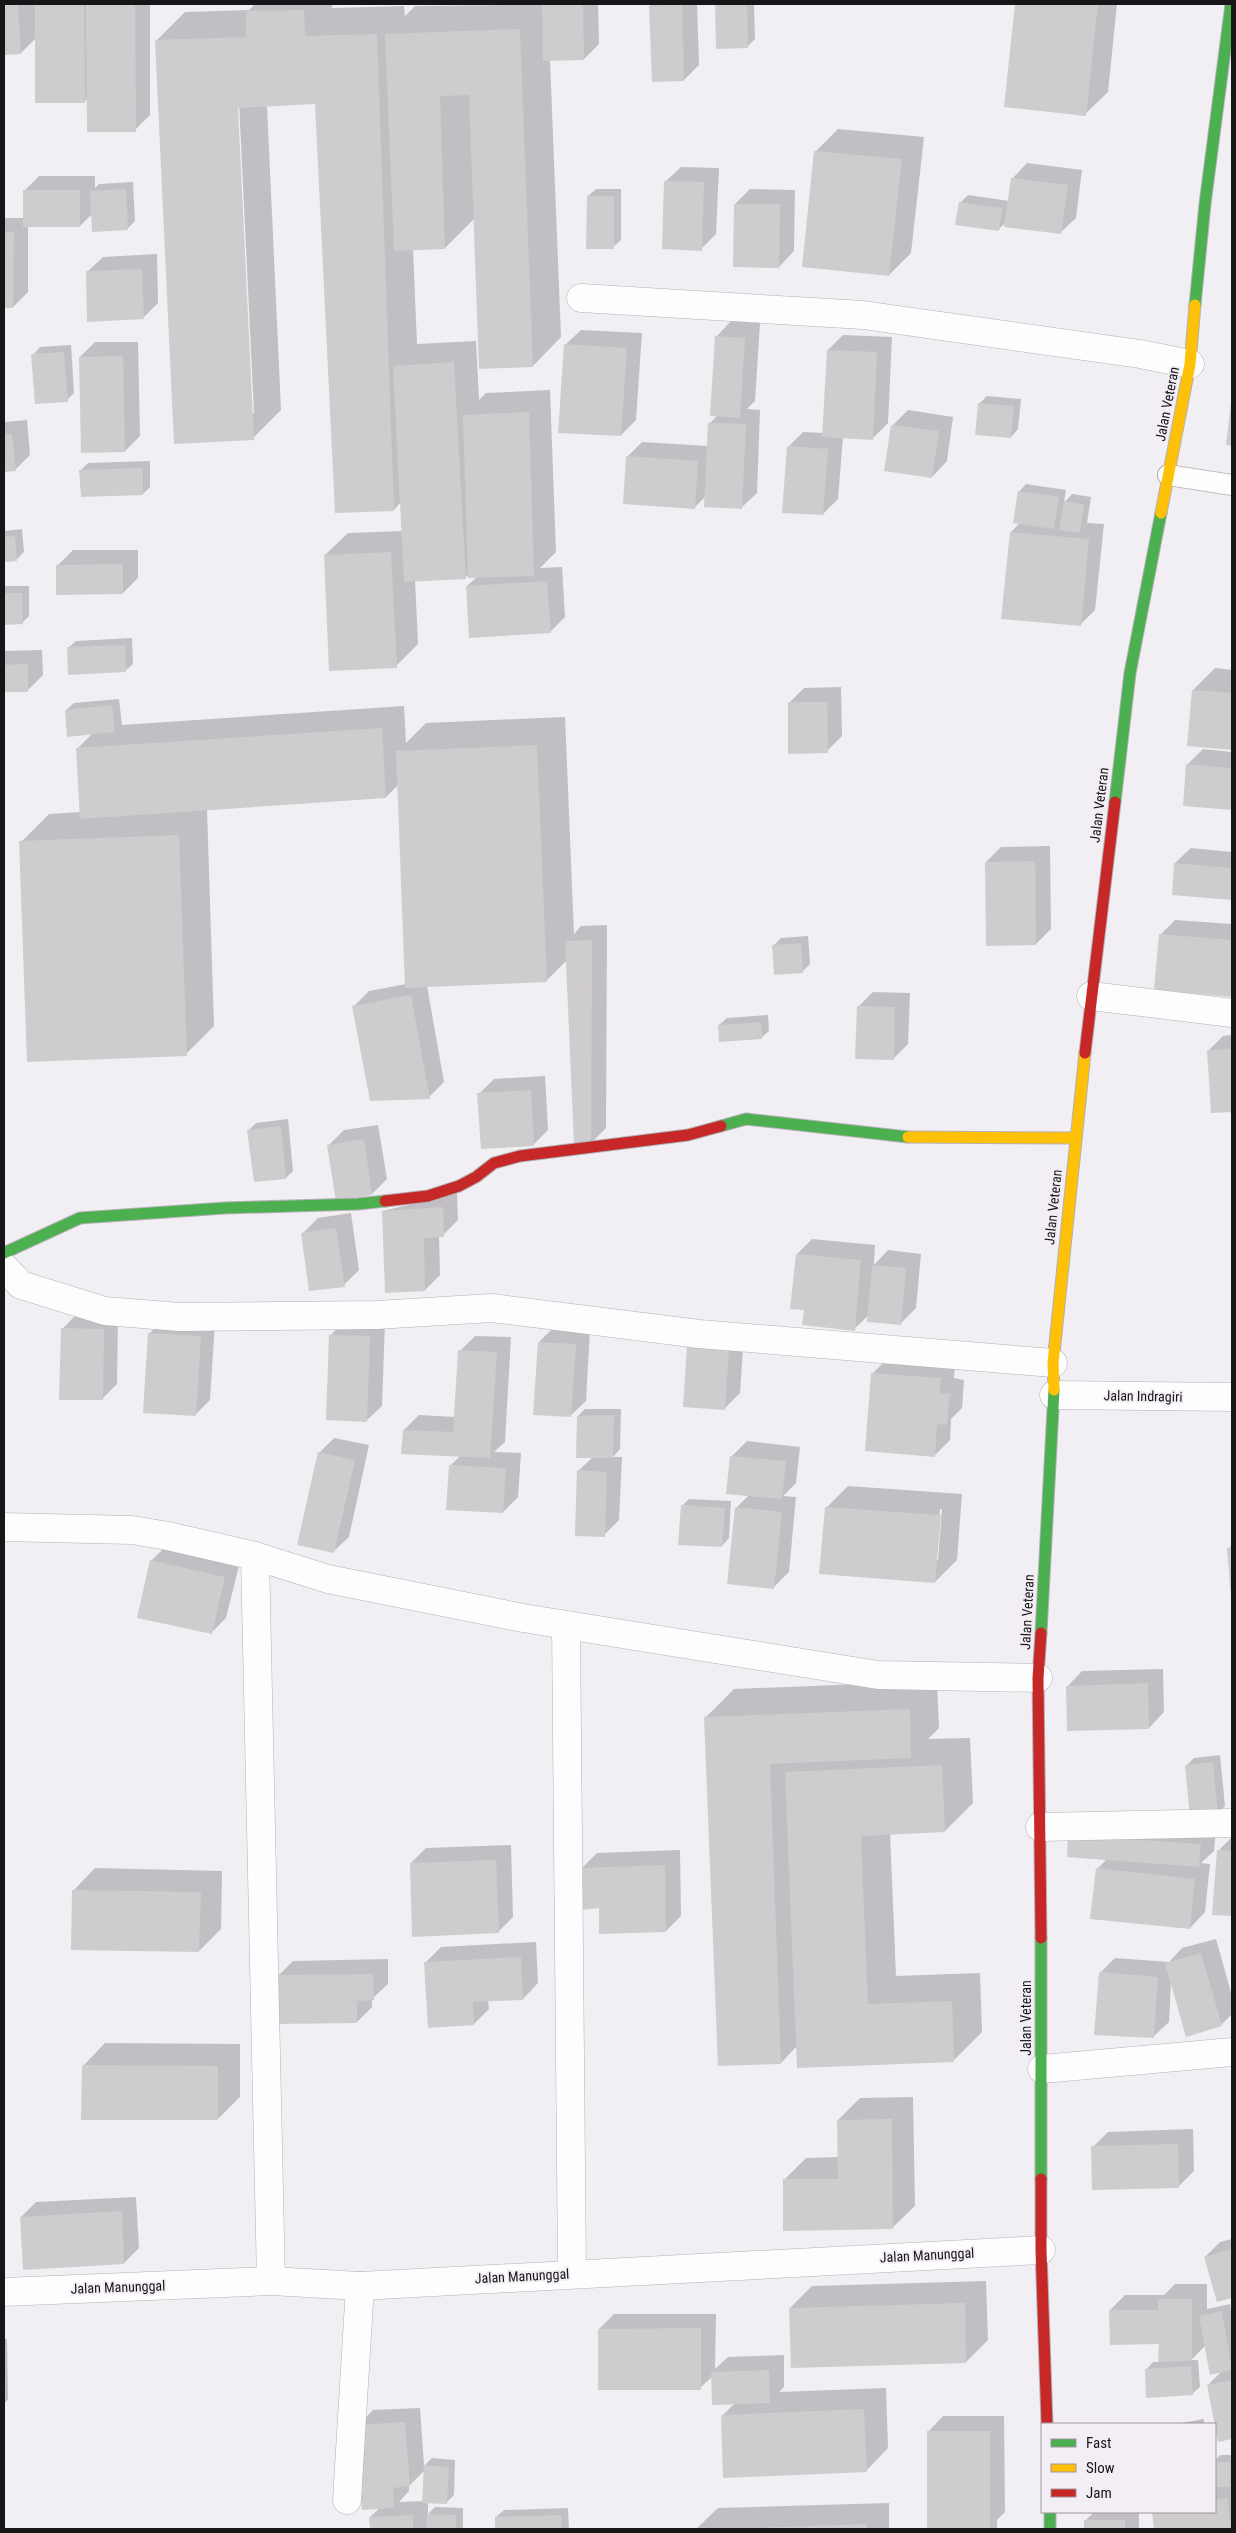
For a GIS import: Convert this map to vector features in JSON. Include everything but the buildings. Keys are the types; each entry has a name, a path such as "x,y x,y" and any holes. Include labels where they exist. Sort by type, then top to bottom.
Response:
{"street":[{"name":"Jalan Veteran","path":"1047,2423 1041,2250 1042,2069 1038,1678 1054,1395 1053,1363 1075,1138 1130,673 1190,364 1205,204 1231,4"},
{"path":"581,298 863,315 1140,354 1190,364"},
{"path":"1091,996 1232,1014"},
{"path":"4,1253 80,1218 225,1208 358,1204 428,1196 468,1182 494,1163 520,1156 688,1135 746,1120 922,1139 1075,1138"},
{"path":"4,1267 21,1285 105,1311 180,1317 366,1315 492,1308 699,1334 1053,1363"},
{"name":"Jalan Indragiri","path":"1054,1395 1232,1398"},
{"path":"4,1527 132,1530 168,1536 255,1556 328,1579 566,1625 878,1674 1038,1678"},
{"path":"255,1556 271,2281"},
{"path":"566,1625 572,2273"},
{"path":"1040,1827 1232,1823"},
{"path":"1042,2069 1232,2052"},
{"name":"Jalan Manunggal","path":"4,2292 271,2281 360,2286 572,2273 1041,2250"},
{"path":"347,2500 360,2286"},
{"path":"1050,2513 1050,2529"}],"lane":[{"path":"1168,475 1232,485"}],"traffic: fast":[{"path":"1195,305 1205,204 1231,4"},
{"path":"1115,802 1130,673 1161,513"},
{"path":"721,1126 746,1119 908,1137"},
{"path":"4,1253 80,1218 225,1208 358,1204 385,1201"},
{"path":"1041,1633 1054,1390"},
{"path":"1041,1938 1041,2179"},
{"path":"1050,2513 1050,2529"}],"traffic: slow":[{"path":"1161,513 1190,364 1195,305"},
{"path":"1054,1390 1053,1363 1085,1053"},
{"path":"908,1137 1075,1138"}],"traffic: jam":[{"path":"1085,1053 1115,802"},
{"path":"385,1201 428,1196 459,1186 476,1177 494,1163 520,1156 688,1135 721,1126"},
{"path":"1041,1633 1038,1678 1041,1938"},
{"path":"1041,2179 1041,2250 1047,2423"}]}
